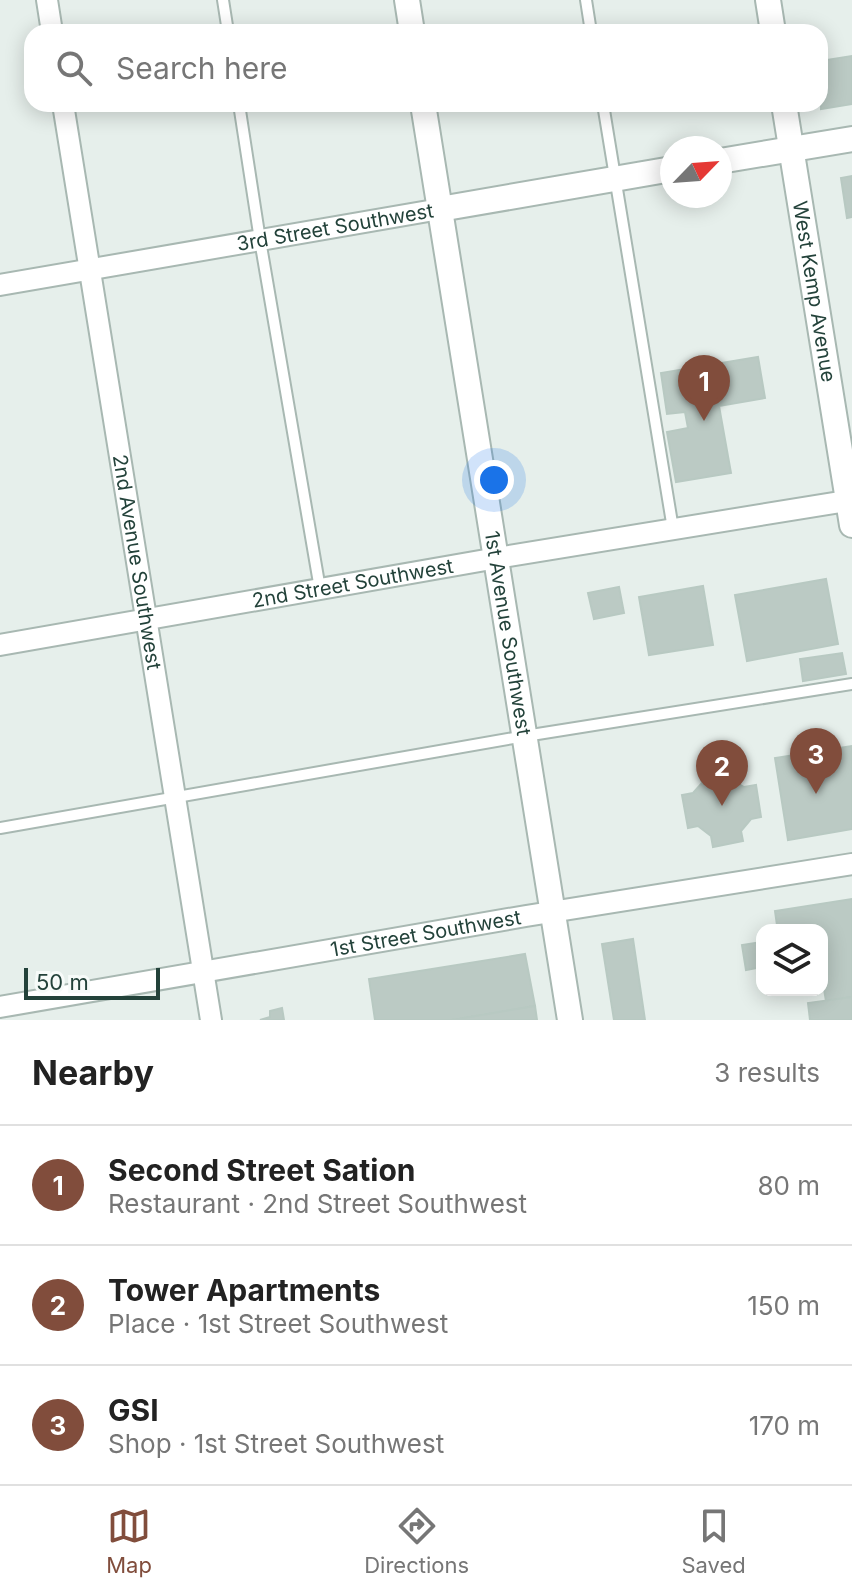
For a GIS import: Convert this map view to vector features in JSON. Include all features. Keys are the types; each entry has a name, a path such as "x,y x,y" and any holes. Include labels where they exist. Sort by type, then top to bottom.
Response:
{"street":[{"path":"47,0 51,24"},
{"path":"407,0 411,24"},
{"path":"768,0 772,24"},
{"name":"2nd Avenue Southwest","path":"64,112 211,1020"},
{"name":"1st Avenue Southwest","path":"424,112 570,1020"},
{"name":"West Kemp Avenue","path":"785,112 852,525"},
{"path":"732,159 852,139"},
{"name":"3rd Street Southwest","path":"0,285 660,171"},
{"name":"2nd Street Southwest","path":"0,645 850,500"},
{"name":"1st Street Southwest","path":"0,1007 552,911 852,864"}],"lane":[{"path":"223,0 227,24"},
{"path":"586,0 590,24"},
{"path":"240,112 320,589"},
{"path":"604,112 673,529"},
{"path":"0,828 525,736 852,684"}],"building":[{"path":"852,56 852,104 828,108 828,60"},
{"path":"852,176 852,217 847,218 841,178"},
{"path":"758,357 765,398 719,406 731,473 676,482 667,432 688,428 685,412 667,414 661,373"},
{"path":"826,579 838,644 747,661 735,595"},
{"path":"703,586 713,645 649,655 639,597"},
{"path":"619,587 624,613 594,619 588,593"},
{"path":"842,653 846,674 803,681 800,659"},
{"path":"852,746 852,829 788,840 775,758"},
{"path":"730,768 732,780 744,787 756,785 761,817 751,819 741,831 743,841 713,847 711,836 698,826 688,828 682,795 693,793 702,783 700,773"},
{"path":"852,899 852,997 826,1001 828,924 777,924 775,911"},
{"path":"633,939 645,1020 614,1020 602,944"},
{"path":"756,943 756,968 746,970 742,945"},
{"path":"525,954 535,1006 452,1020 375,1020 369,979"},
{"path":"852,997 852,1020 810,1020 808,1003"},
{"path":"535,1006 537,1020 452,1020"},
{"path":"282,1008 284,1020 260,1020 270,1017 270,1011"}],"place":[{"name":"Second Street Sation","path":"704,421"},
{"name":"GSI","path":"816,794"},
{"name":"Tower Apartments","path":"722,806"}]}
